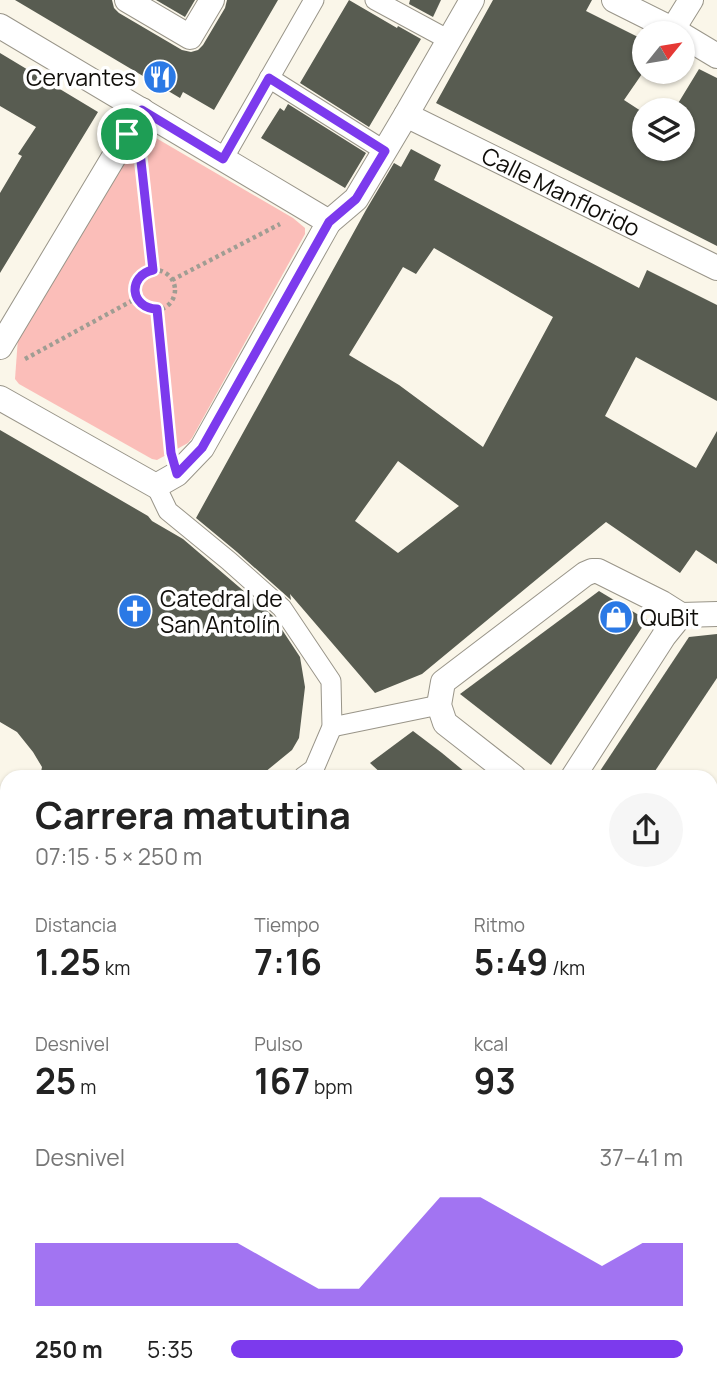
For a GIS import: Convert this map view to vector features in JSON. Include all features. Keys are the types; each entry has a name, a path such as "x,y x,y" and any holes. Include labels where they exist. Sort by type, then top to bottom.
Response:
{"street":[{"path":"127,0 190,37 212,0"},
{"path":"223,159 314,0"},
{"path":"375,0 449,40"},
{"path":"166,480 202,448 318,216 356,199 472,0"},
{"path":"614,0 657,21"},
{"path":"683,21 691,0"},
{"path":"0,26 318,216"},
{"path":"695,42 717,56"},
{"path":"269,78 385,151"},
{"path":"8,356 142,110"},
{"name":"Calle Manflorido","path":"406,115 717,268"},
{"path":"0,398 166,480"},
{"path":"166,480 168,511 282,608 331,681 332,727 313,770"},
{"path":"505,770 446,723 439,705 443,682 585,574 592,570 597,571 681,615 717,614"},
{"path":"578,770 664,636 681,615"},
{"path":"332,727 439,705"}],"path":[{"path":"127,134 139,143 153,270"},
{"path":"172,280 318,216"},
{"path":"147,271 165,272 172,280 175,289 171,302 166,307 146,308 136,298 138,279 147,271"},
{"path":"8,356 136,298"},
{"path":"157,309 171,453 166,480"}],"shaded area":[{"path":"148,137 156,138 293,218 305,228 305,234 192,438 188,443 157,460 19,384 15,379 18,338 121,155"}],"building":[{"path":"15,0 112,0 119,13 182,50 191,52 203,45 227,0 278,0 214,110 183,92 180,98"},
{"path":"156,0 195,0 185,17"},
{"path":"349,0 421,39 369,127 300,83"},
{"path":"410,0 441,0 433,17 409,4"},
{"path":"493,0 592,0 586,11 632,34 632,84 635,84 624,100 632,105 632,161 695,161 695,98 681,98 690,84 695,84 695,76 699,69 717,78 717,246 436,103"},
{"path":"0,53 98,112 0,273 0,193 22,156 18,154 36,127 0,106"},
{"path":"288,104 366,153 345,188 261,138 280,108 284,111"},
{"path":"411,149 441,165 434,180 639,288 647,270 717,305 717,401 636,357 605,416 696,468 717,431 717,564 696,550 680,573 606,522 422,674 375,693 290,594 291,600 196,518 366,210 394,163 401,167","holes":["434,248 553,317 483,447 399,385 349,355 403,267 416,274","398,461 459,506 398,553 355,521"]},
{"name":"Catedral de San Antolín","path":"0,430 183,539 273,616 300,657 305,687 299,738 292,750 268,770 41,770 33,752 17,732 0,722"},
{"path":"599,591 647,620 551,765 460,694"},
{"path":"717,634 717,678 656,770 601,770 689,637"},
{"path":"413,731 463,770 378,770 370,763"}],"place":[{"name":"Cervantes","path":"160,77"},
{"name":"Catedral de San Antolín","path":"135,611"},
{"name":"QuBit","path":"616,617"}],"route":[{"path":"269,78 385,151 356,199 329,222 202,448 177,474 171,453 157,309 146,308 136,298 138,279 147,271 153,270 139,143 127,134 142,110 223,159 269,78"}]}
